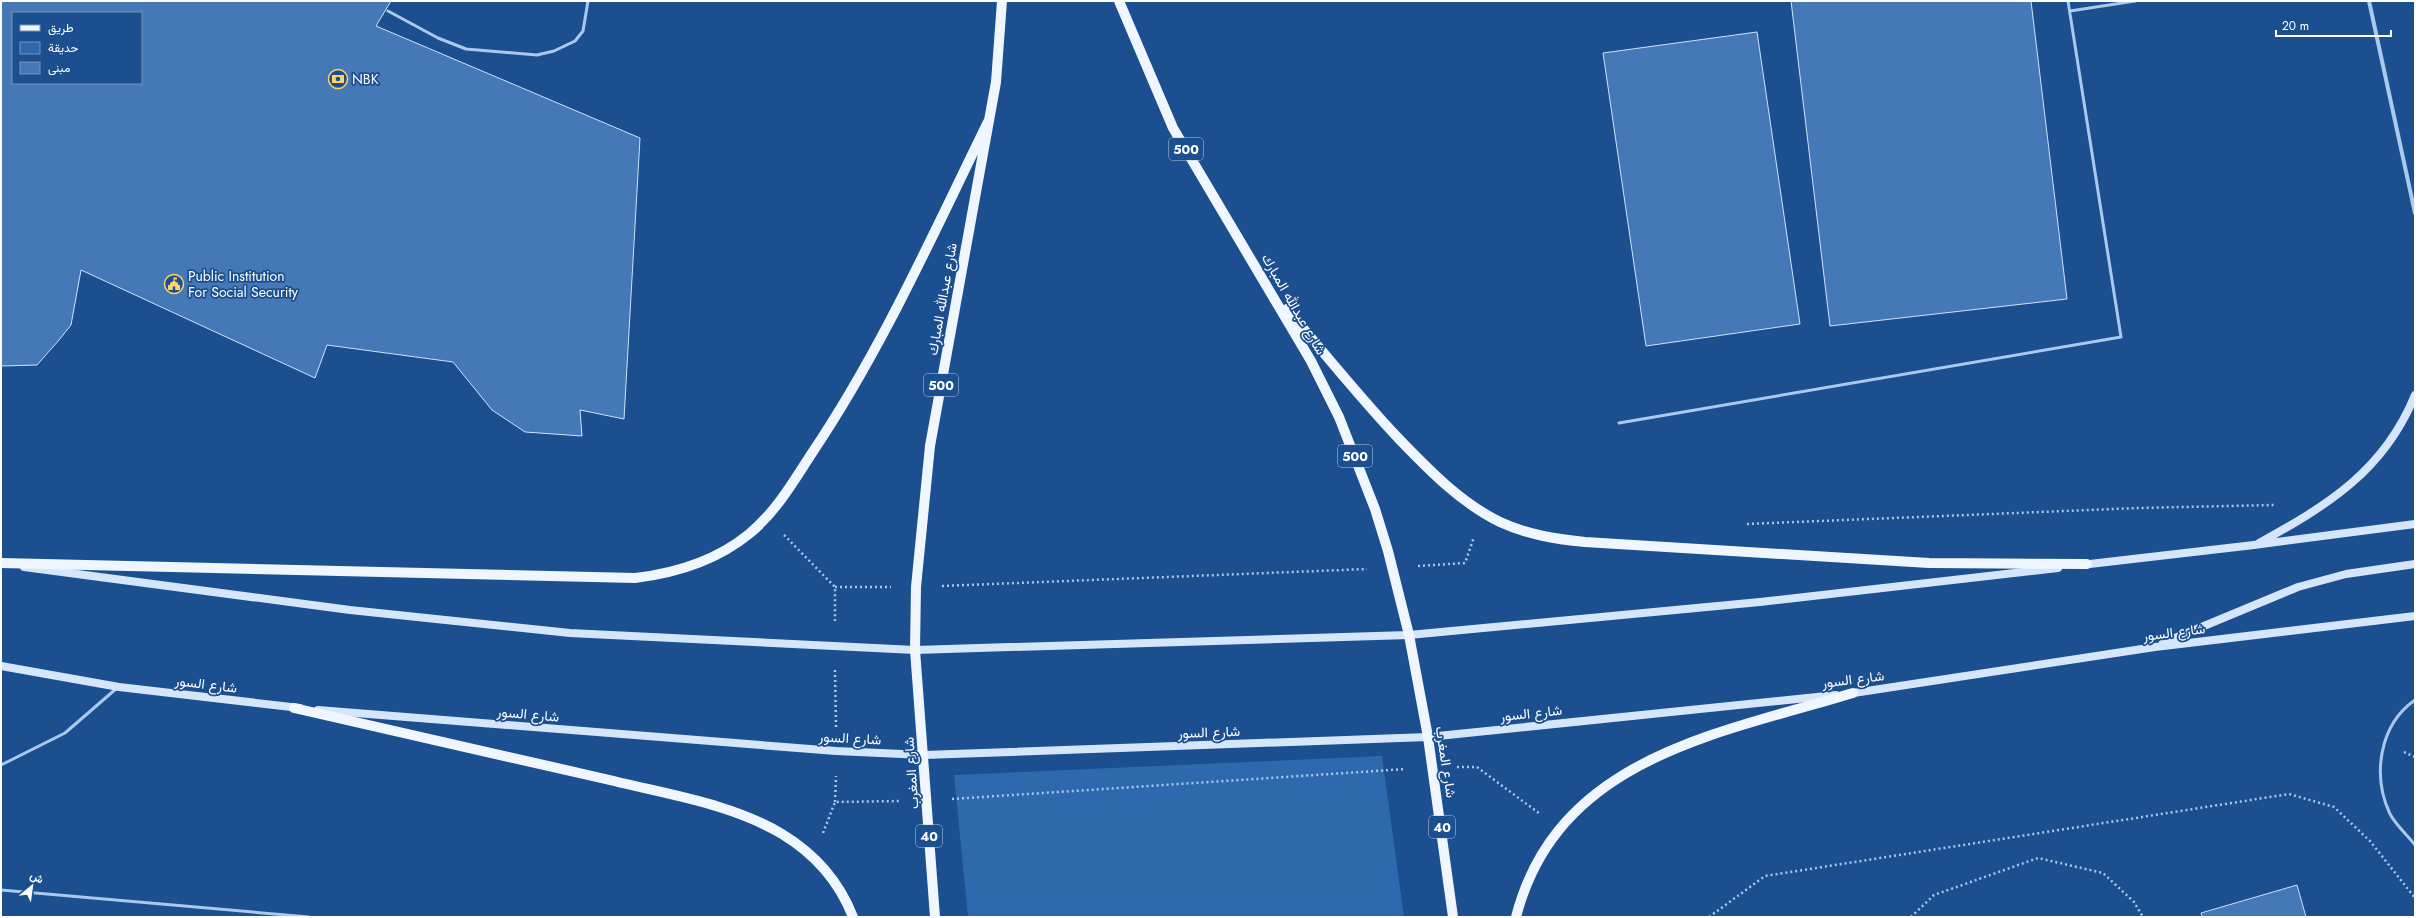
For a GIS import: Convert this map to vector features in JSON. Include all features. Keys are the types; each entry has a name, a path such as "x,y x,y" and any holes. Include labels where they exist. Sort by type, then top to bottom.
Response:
{"main road":[{"name":"شارع عبدالله المبارك","path":"915,650 916,586 930,446 996,82 1002,1"},
{"name":"شارع عبدالله المبارك","path":"1119,1 1173,128 1270,288 1311,361 1339,418 1375,509 1409,635"},
{"path":"1,564 635,578 664,574 689,568 736,544 767,518 790,487 863,371 896,309 988,122"},
{"path":"1270,288 1366,404 1435,477 1483,512 1502,522 1549,538 1585,542 1929,562 2087,564"},
{"path":"2254,546 2324,504 2359,477 2392,440 2415,395"},
{"path":"1,564 350,610 570,633 915,650 1409,635 1760,602 2254,546 2415,524"},
{"path":"2155,647 2267,598 2298,587 2346,574 2415,564"},
{"name":"شارع السور","path":"1,666 119,687 294,708 836,751 924,755 1428,737 1853,693 2155,647 2415,616"},
{"name":"شارع المغرب","path":"1409,635 1433,767 1453,917"},
{"name":"شارع المغرب","path":"915,650 935,917"},
{"path":"1516,917 1522,893 1538,857 1559,829 1590,798 1615,779 1648,760 1718,733 1853,693"},
{"path":"294,708 699,802 764,825 797,844 813,857 839,888 853,917"}],"street":[{"path":"2369,1 2415,213"}],"lane":[{"path":"388,11 438,38 466,49 537,55 554,51 575,41 583,31 588,1"},
{"path":"1619,423 2122,337 2068,1"},
{"path":"2070,11 2135,1"},
{"path":"1,765 65,733 119,687"},
{"path":"2415,700 2394,722 2384,744 2380,768 2382,792 2391,815 2415,845"},
{"path":"1,890 309,917"}],"path":[{"path":"1744,524 2138,508 2275,505"},
{"path":"835,587 916,586 1392,568 1465,563 1483,512"},
{"path":"813,857 835,802 927,800 1433,767 1477,766 1559,829"},
{"path":"1709,917 1764,876 2289,794 2334,807 2370,840 2415,898"},
{"path":"1911,917 1934,895 2038,858 2103,873 2134,902 2143,917"}],"green space":[{"path":"1382,756 1404,917 968,917 954,775"}],"building":[{"path":"1,1 391,1 376,26 640,138 624,419 580,410 582,436 525,432 492,410 453,362 327,345 315,378 81,270 71,325 37,365 1,366"},
{"path":"1791,1 2031,1 2067,299 1830,326"},
{"path":"1757,32 1800,324 1646,346 1603,53"},
{"path":"2297,885 2306,917 2202,917 2201,913"}],"place":[{"name":"NBK","path":"338,79"},
{"name":"Public Institution For Social Security","path":"174,284"}]}
